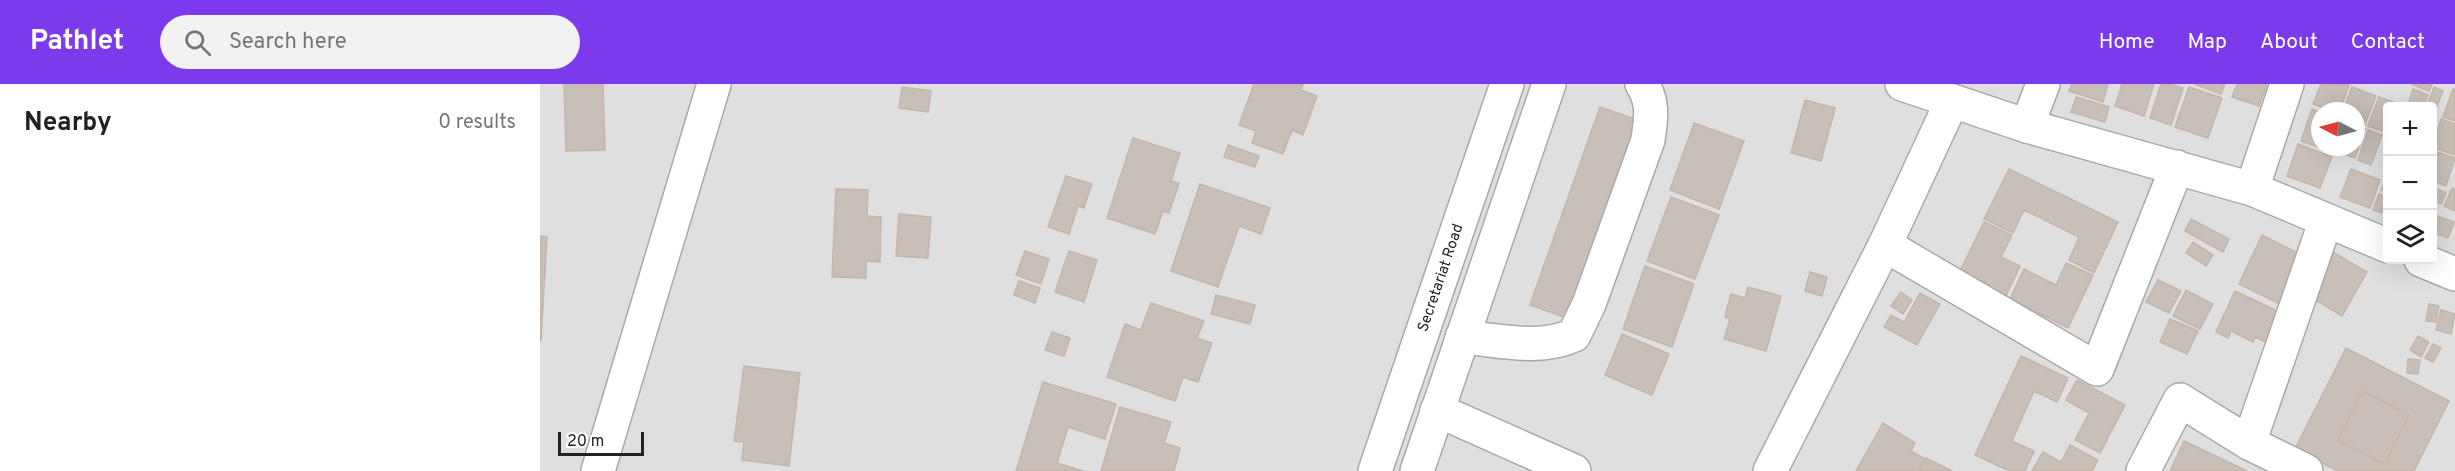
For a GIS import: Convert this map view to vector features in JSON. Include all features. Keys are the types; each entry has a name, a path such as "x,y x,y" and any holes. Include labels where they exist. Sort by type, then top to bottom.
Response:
{"street":[{"path":"598,471 714,84"},
{"name":"Secretariat Road","path":"1374,471 1507,84"},
{"path":"1417,471 1549,84"},
{"path":"1462,337 1541,344 1558,342 1574,335 1589,304 1648,140 1652,114 1649,94 1642,84"},
{"path":"1902,84 2027,126 2253,189 2383,244"},
{"path":"2027,126 2043,84"},
{"path":"2253,189 2287,84"},
{"path":"1770,471 1885,245 1952,101"},
{"path":"1885,245 2097,369 2177,167"},
{"path":"2249,443 2326,220"},
{"path":"2431,264 2455,274"},
{"path":"2144,471 2180,400 2249,443 2306,471"},
{"path":"1437,410 1574,471"}],"shaded area":[{"path":"540,84 2455,84 2455,471 540,471"}],"building":[{"path":"564,84 603,84 605,150 566,151"},
{"path":"1254,84 1303,84 1301,90 1317,96 1303,135 1292,130 1283,154 1252,143 1256,131 1239,125"},
{"path":"2072,84 2108,84 2103,102 2069,91"},
{"path":"2122,84 2154,84 2144,116 2115,106"},
{"path":"2161,84 2183,88 2171,125 2150,118"},
{"path":"2194,84 2225,84 2221,94"},
{"path":"2237,84 2267,84 2259,106 2232,97"},
{"path":"2321,84 2349,85 2343,102 2314,102"},
{"path":"2411,84 2432,84 2429,91"},
{"path":"902,87 931,91 928,112 899,108"},
{"path":"2189,87 2222,98 2208,138 2175,127"},
{"path":"2352,87 2376,96 2365,124 2365,102 2346,102"},
{"path":"2434,87 2443,91 2437,106 2437,102 2428,102"},
{"path":"2413,89 2428,95 2425,102 2409,102"},
{"path":"2453,89 2455,90 2455,121 2443,117"},
{"path":"2076,97 2109,107 2105,122 2071,112"},
{"path":"2379,97 2393,102 2383,102 2382,131 2368,126"},
{"path":"1805,100 1835,108 1821,161 1791,153"},
{"path":"1600,107 1646,123 1575,321 1530,305"},
{"path":"2311,112 2311,144 2301,141"},
{"path":"2441,119 2455,124 2455,155 2437,149 2437,131"},
{"path":"1694,123 1744,141 1719,209 1670,190"},
{"path":"2368,130 2382,135 2371,165 2358,160 2359,156 2365,156 2365,139"},
{"path":"1133,138 1180,153 1171,181 1179,183 1169,213 1163,211 1155,234 1107,218"},
{"path":"2298,144 2311,149 2311,156 2332,157 2320,188 2287,176"},
{"path":"1228,145 1259,156 1255,167 1224,157"},
{"path":"2437,152 2455,158 2446,186 2437,183"},
{"path":"2009,169 2118,222 2094,273 2069,260 2079,237 2024,210 2013,233 1984,219"},
{"path":"2351,169 2380,180 2370,208 2340,197"},
{"path":"1066,176 1092,184 1084,208 1078,206 1069,234 1048,227"},
{"path":"1200,184 1270,208 1261,234 1239,226 1218,287 1171,271"},
{"path":"2452,188 2455,190 2455,211 2444,206"},
{"path":"836,189 868,190 867,216 881,217 880,262 866,261 866,278 832,277"},
{"path":"2437,189 2446,193 2441,204 2437,202"},
{"path":"2379,194 2383,195 2383,213 2373,210"},
{"path":"1671,197 1719,215 1695,279 1647,261"},
{"path":"899,214 931,217 928,258 896,256"},
{"path":"2437,216 2454,222 2448,238 2437,234"},
{"path":"2191,219 2229,239 2223,252 2185,231"},
{"path":"1984,222 2012,235 2001,257 2020,266 2006,296 1959,273"},
{"path":"2262,235 2300,254 2287,283 2295,287 2286,307 2239,284"},
{"path":"540,236 547,237 541,340 540,340"},
{"path":"2193,242 2213,255 2206,266 2186,253"},
{"path":"1025,251 1049,259 1041,284 1016,275"},
{"path":"1069,251 1097,260 1084,302 1055,292"},
{"path":"2333,252 2367,272 2342,316 2307,295"},
{"path":"2066,263 2093,275 2068,328 2010,299 2024,269 2056,285"},
{"path":"1645,266 1694,284 1672,347 1623,329"},
{"path":"1810,272 1827,277 1822,296 1805,291"},
{"path":"2158,280 2181,291 2169,313 2146,302"},
{"path":"1019,281 1040,288 1035,303 1014,295"},
{"path":"1748,287 1781,296 1766,351 1724,339 1730,319 1725,317 1731,294 1745,298"},
{"path":"2186,290 2213,304 2200,329 2173,316"},
{"path":"2235,291 2284,314 2270,344 2255,337 2253,342 2231,331 2228,338 2216,332"},
{"path":"1901,292 1912,300 1903,314 1891,306"},
{"path":"1920,293 1940,304 1917,345 1884,327 1891,315 1904,322"},
{"path":"1216,295 1255,305 1250,324 1211,314"},
{"path":"1151,303 1204,321 1197,338 1212,343 1198,382 1183,377 1175,401 1107,377 1125,324 1141,330"},
{"path":"2429,304 2439,306 2436,322 2426,321"},
{"path":"2441,310 2455,314 2451,334 2436,330"},
{"path":"2170,319 2198,331 2187,354 2160,342"},
{"path":"1052,332 1070,338 1064,356 1045,350"},
{"path":"1622,334 1669,354 1652,395 1605,375"},
{"path":"2418,336 2429,342 2421,357 2410,350"},
{"path":"2433,344 2441,348 2433,362 2425,358"},
{"path":"2346,348 2449,401 2414,471 2338,471 2295,449","holes":["2363,391 2409,415 2385,464 2338,440"]},
{"path":"2021,356 2068,378 2057,402 2034,391 2012,441 2034,451 2025,471 2009,471 1975,455"},
{"path":"2408,359 2420,360 2418,374 2407,373"},
{"path":"744,366 800,373 789,466 742,460 744,442 734,441"},
{"path":"2077,380 2125,405 2100,453 2075,440 2089,413 2066,400"},
{"path":"1043,382 1116,404 1105,439 1068,427 1057,463 1083,471 1016,471"},
{"path":"2363,391 2409,415 2385,464 2338,440"},
{"path":"1120,407 1171,422 1164,443 1180,448 1174,471 1101,471"},
{"path":"1883,423 1915,443 1911,451 1925,459 1918,471 1856,471"},
{"path":"2184,441 2247,471 2170,471"},
{"path":"2070,445 2098,460 2092,471 2032,471 2043,452 2061,462"},
{"path":"1926,458 1952,471 1919,471"}]}
